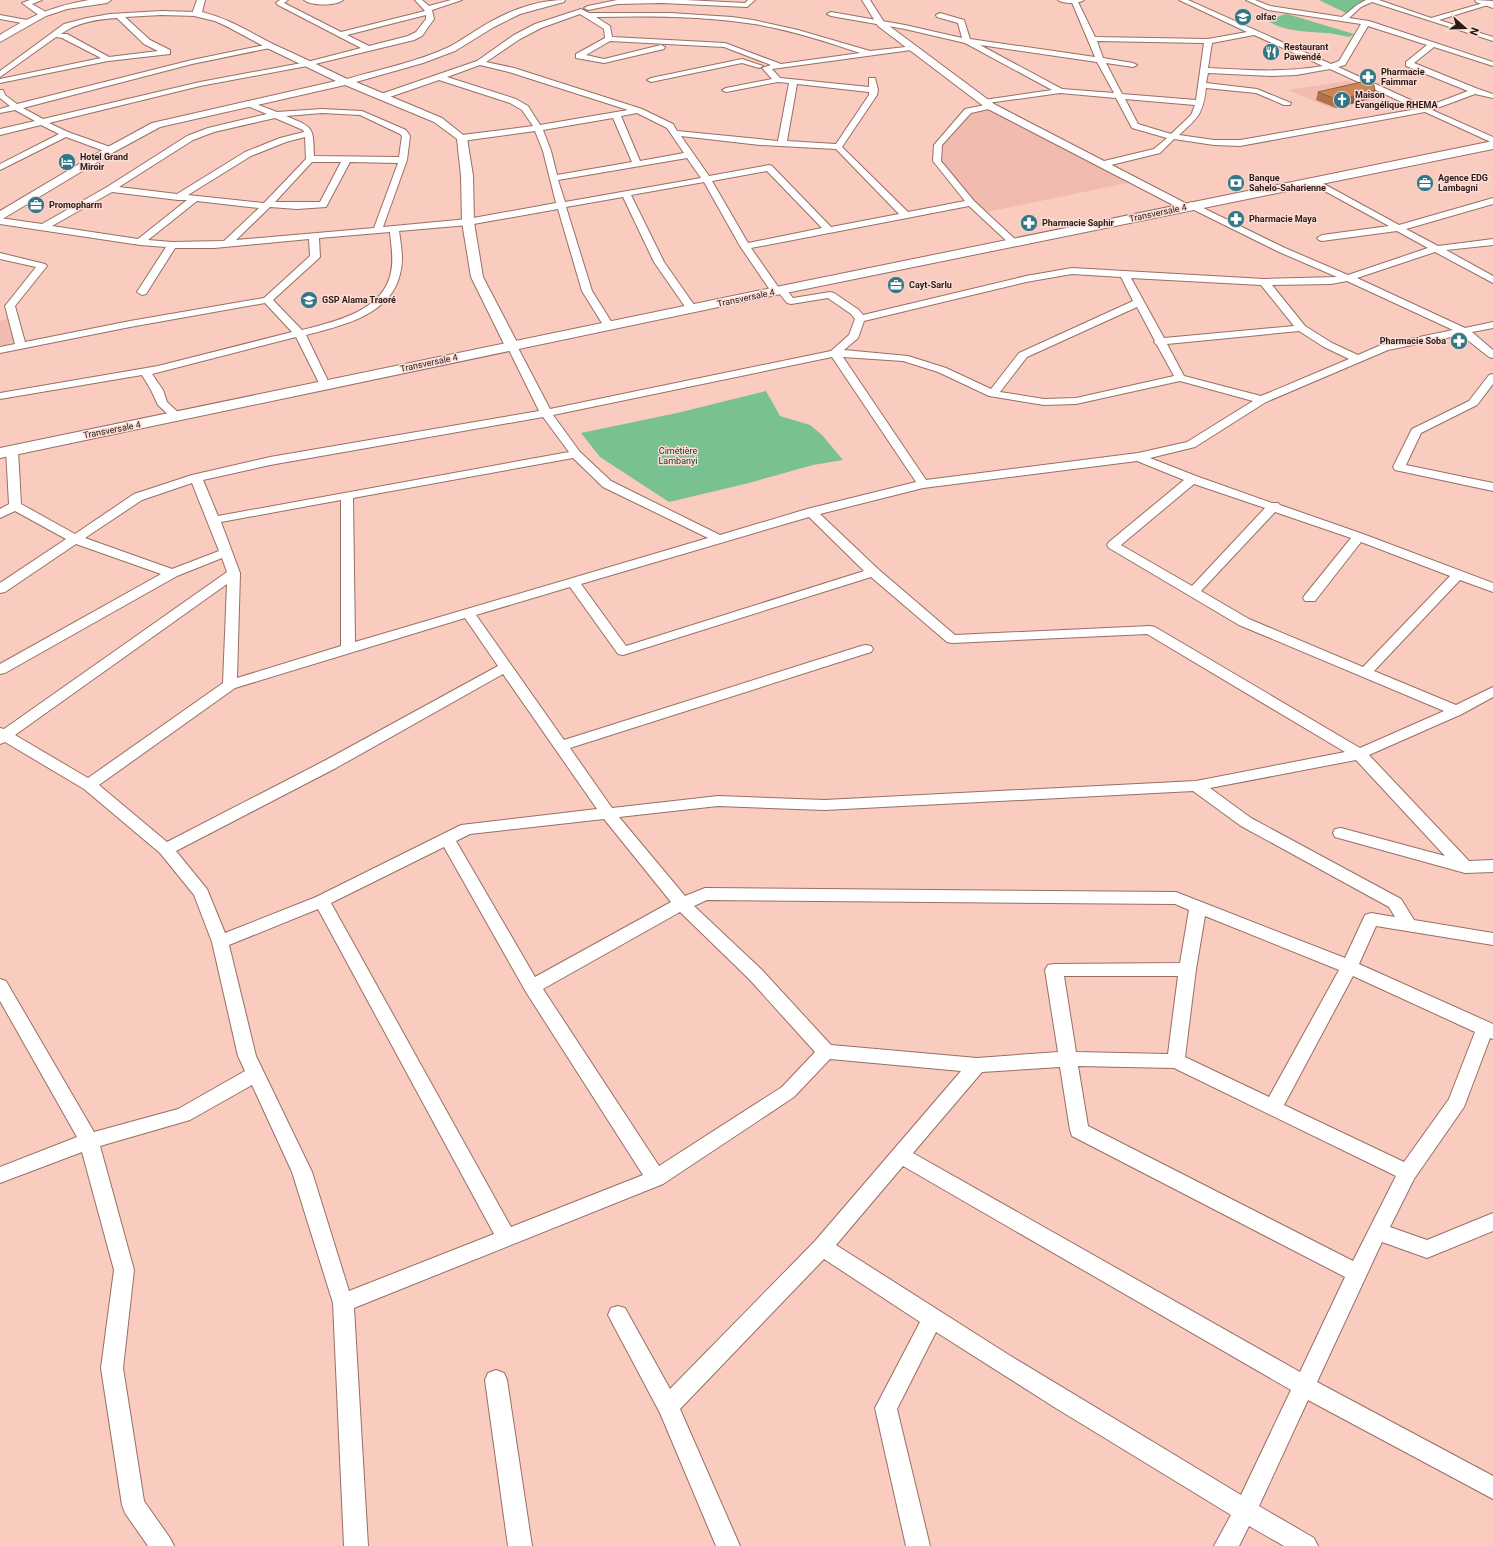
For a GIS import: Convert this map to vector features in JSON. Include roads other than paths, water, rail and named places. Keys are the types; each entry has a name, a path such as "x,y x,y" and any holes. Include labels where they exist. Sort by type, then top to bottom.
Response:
{"main road":[{"name":"Transversale 4","path":"6,452 512,346 692,310 779,290 1014,243 1188,206 1491,146"}],"street":[{"path":"39,0 26,3 43,14"},
{"path":"0,39 43,14 81,4 107,0"},
{"path":"197,14 201,0"},
{"path":"284,0 280,4 367,48"},
{"path":"306,0 317,3 340,0"},
{"path":"0,132 200,84 307,64 416,36 430,19 429,10 418,0"},
{"path":"339,35 459,0"},
{"path":"0,216 110,150 156,125 346,82 420,61 452,49 491,25 517,12 561,0"},
{"path":"381,97 480,63 517,37 538,26 581,11 618,2 662,1 747,4 752,0"},
{"path":"866,0 881,24 987,104 1188,206 1282,250 1348,278 1462,330 1493,355"},
{"path":"1062,0 1079,0"},
{"path":"1074,0 1100,60 1135,126 1173,136 1222,144 1240,143 1424,110 1475,91"},
{"path":"1182,0 1424,110 1491,146"},
{"path":"1249,0 1268,8 1366,24 1493,64"},
{"path":"1343,20 1359,6 1372,0 1493,39"},
{"path":"1288,3 1313,15"},
{"path":"1431,20 1487,3"},
{"path":"581,11 607,28 610,40"},
{"path":"0,75 67,26 87,20 118,15 161,13 197,14 218,19 270,46 346,82 438,120 462,138 538,128 639,111"},
{"path":"588,15 642,14 716,18 754,23 790,30 871,54"},
{"path":"831,14 904,27 967,41 1133,65"},
{"path":"118,15 147,42 192,62"},
{"path":"940,15 961,22 967,41 1060,91"},
{"path":"0,17 27,22"},
{"path":"1204,70 1272,74 1296,73 1331,67 1342,63 1366,24"},
{"path":"1092,39 1208,41 1255,33"},
{"path":"54,35 64,36 108,59"},
{"path":"678,42 604,61 579,56 610,40 678,42 725,44 780,66"},
{"path":"1103,164 1157,151 1195,116 1200,103 1208,41"},
{"path":"1432,44 1409,64 1475,91 1493,96"},
{"path":"0,111 192,62 270,46"},
{"path":"651,80 742,61 766,68 911,48"},
{"path":"0,81 108,59 172,54"},
{"path":"480,63 511,70 639,111 670,126 688,155 706,179 745,246 779,290 791,301 830,295 855,312 860,319"},
{"path":"170,68 200,84"},
{"path":"766,68 778,80"},
{"path":"439,77 514,101 525,108 538,128 547,151 560,205 587,292 609,326"},
{"path":"726,90 778,80 874,90"},
{"path":"838,147 873,96 874,90 872,80"},
{"path":"782,143 793,82"},
{"path":"1202,85 1257,91 1287,103"},
{"path":"1014,243 972,203 938,161 938,144 968,111 987,104 1060,91 1200,103"},
{"path":"0,92 2,96 42,122 65,134 110,150"},
{"path":"227,244 267,205 310,159 309,132 306,128 248,103"},
{"path":"44,227 110,189 190,138 211,130 275,115 322,111 362,113 403,132 406,136 403,160 378,229"},
{"path":"616,115 637,164"},
{"path":"178,197 248,154 282,140 309,132"},
{"path":"674,133 838,147 905,215"},
{"path":"0,167 65,134"},
{"path":"462,138 467,176 468,222 477,277 546,413 576,454 607,484 716,538"},
{"path":"553,178 688,155"},
{"path":"310,159 403,160"},
{"path":"110,189 267,205 323,205 347,159"},
{"path":"0,221 140,242 172,245 227,244 378,229 468,222 769,168 829,230"},
{"path":"1312,181 1493,280"},
{"path":"626,194 659,262 692,310"},
{"path":"140,242 195,198"},
{"path":"1322,238 1398,228 1493,201"},
{"path":"745,246 972,203"},
{"path":"0,396 145,372 300,334 336,323 360,313 384,298 394,284 398,260 394,228"},
{"path":"0,350 130,324 267,300 315,257 314,236"},
{"path":"860,319 1026,279 1072,271 1264,282 1331,281 1348,278 1435,249 1493,242"},
{"path":"142,292 172,245"},
{"path":"0,256 42,266 10,306 21,346"},
{"path":"1124,274 1159,342 1180,378"},
{"path":"1264,282 1301,328 1328,345 1356,358"},
{"path":"267,300 300,334 325,385"},
{"path":"993,394 1023,355 1139,302"},
{"path":"835,352 854,336 860,319"},
{"path":"90,784 230,685 467,612 716,538 923,484 1138,457 1191,445 1262,400 1385,346 1493,325"},
{"path":"1159,342 1301,328"},
{"path":"835,352 923,484"},
{"path":"0,589 138,497 196,478 270,461 546,413 835,352 904,358 942,370 993,394 1044,402 1076,401 1180,378 1262,400"},
{"path":"145,372 157,390 162,403 177,417"},
{"path":"1493,378 1473,403 1416,431 1400,467 1493,487"},
{"path":"6,452 15,506"},
{"path":"214,520 576,454"},
{"path":"1138,457 1192,479 1274,506 1493,588"},
{"path":"196,478 227,552 234,573 230,685"},
{"path":"1192,479 1113,545 1244,622 1457,711"},
{"path":"347,495 348,648"},
{"path":"0,514 15,506"},
{"path":"15,506 75,539 172,573"},
{"path":"1193,592 1274,506"},
{"path":"811,512 873,572 952,639 1150,630 1358,754 1465,866"},
{"path":"1310,598 1359,537"},
{"path":"0,670 172,573 227,552"},
{"path":"572,581 623,651 873,572"},
{"path":"234,573 2,736 90,784 166,849 201,892 220,942 248,1056 302,1172 343,1303 356,1546"},
{"path":"1365,673 1458,575"},
{"path":"467,612 608,814 682,904 755,974 826,1052 977,1066 1067,1060 1176,1061 1407,1173"},
{"path":"561,746 866,649"},
{"path":"166,849 331,764 506,667"},
{"path":"220,942 322,901 467,829 718,801 825,805 1196,786 1358,754 1457,711 1493,691"},
{"path":"1196,786 1246,822 1395,903 1409,925"},
{"path":"1341,833 1465,866 1493,866"},
{"path":"447,839 532,987 656,1178"},
{"path":"532,987 682,904 705,894 1176,898 1350,967 1489,1030 1457,1102 1407,1173 1357,1273 1245,1511 1226,1546"},
{"path":"322,901 507,1238"},
{"path":"1176,1061 1187,969 1198,906"},
{"path":"1273,1107 1350,967 1371,919 1493,939"},
{"path":"1187,969 1054,970 1079,1130 1357,1273"},
{"path":"0,986 89,1141 124,1270 112,1368 133,1505 162,1546"},
{"path":"343,1303 656,1178 788,1092 826,1052"},
{"path":"668,1406 822,1247 977,1066"},
{"path":"0,1175 89,1141 183,1115 256,1074"},
{"path":"900,1155 1304,1386 1493,1488"},
{"path":"1378,1232 1427,1249 1493,1222"},
{"path":"822,1247 932,1319 1245,1511 1306,1546"},
{"path":"618,1314 668,1406 728,1546"},
{"path":"918,1546 886,1408 932,1319"},
{"path":"496,1380 520,1546"}],"place":[{"name":"olfac","path":"1243,17"},
{"name":"Restaurant Pawendé","path":"1271,52"},
{"name":"Pharmacie Faimmar","path":"1368,77"},
{"name":"Maison Évangélique RHEMA","path":"1342,100"},
{"name":"Hotel Grand Miroir","path":"67,162"},
{"name":"Banque Sahelo-Saharienne","path":"1236,183"},
{"name":"Agence EDG Lambagni","path":"1425,183"},
{"name":"Promopharm","path":"36,205"},
{"name":"Pharmacie Maya","path":"1236,219"},
{"name":"Pharmacie Saphir","path":"1029,223"},
{"name":"Cayt-Sarlu","path":"896,285"},
{"name":"GSP Alama Traoré","path":"309,300"},
{"name":"Pharmacie Soba","path":"1459,341"}],"park label":[{"name":"Cimétière Lambanyi","path":"678,456"}]}
